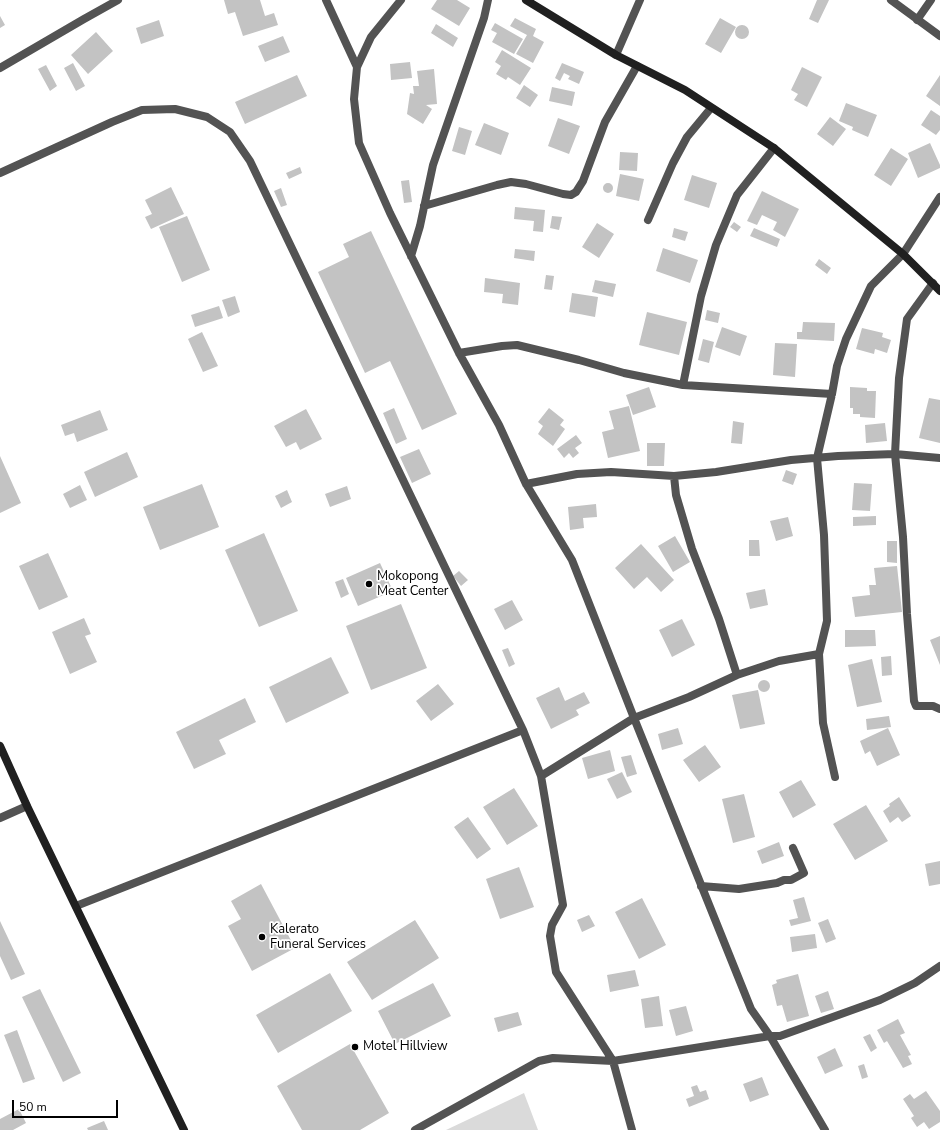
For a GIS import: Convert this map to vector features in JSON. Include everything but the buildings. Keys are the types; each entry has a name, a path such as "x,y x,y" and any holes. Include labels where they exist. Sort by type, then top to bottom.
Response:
{"street":[{"path":"0,68 84,18 118,0"},
{"path":"326,0 357,67"},
{"path":"401,0 371,37 357,67 354,99 359,143 390,213 459,353 499,425 526,484 572,560 751,1009 770,1036 825,1130"},
{"path":"411,256 420,226 433,165 484,18 488,0"},
{"path":"526,0 616,55 686,90 711,108 774,148 903,254 940,291"},
{"path":"616,55 640,0"},
{"path":"890,0 940,36"},
{"path":"917,20 931,0"},
{"path":"424,206 511,182 526,184 563,194 571,195 576,192 582,181 605,122 637,66"},
{"path":"648,220 673,163 687,137 711,108"},
{"path":"0,173 142,110 175,109 207,117 230,132 250,161 523,730 541,776 563,905 560,912 554,919 550,936 556,972 613,1061 632,1130"},
{"path":"683,385 701,296 716,245 737,195 774,148"},
{"path":"835,777 823,723 819,654 826,621 824,535 817,458 837,366 846,339 871,286 903,254 940,197"},
{"path":"933,283 907,319 898,378 895,454 904,537 907,614 914,701 916,706 933,706 940,709"},
{"path":"459,353 517,345 572,358 624,373 683,385 832,394"},
{"path":"526,484 577,474 611,472 674,476 716,472 791,460 838,456 895,454 940,458"},
{"path":"674,476 676,495 692,549 719,619 737,675"},
{"path":"541,776 634,718 689,697 737,675 779,661 819,654"},
{"path":"76,906 523,730"},
{"path":"0,746 27,806 184,1130"},
{"path":"0,818 27,806"},
{"path":"701,886 739,889 777,883 784,880 792,880 804,872 793,848"},
{"path":"415,1130 539,1062 553,1058 613,1061 770,1036 780,1036 880,1000 915,983 940,966"}],"shaded area":[{"path":"524,1093 538,1130 446,1130"}],"place":[{"name":"Mokopong Meat Center","path":"369,584"},
{"name":"Kalerato Funeral Services","path":"262,937"},
{"name":"Motel Hillview","path":"355,1047"}]}
